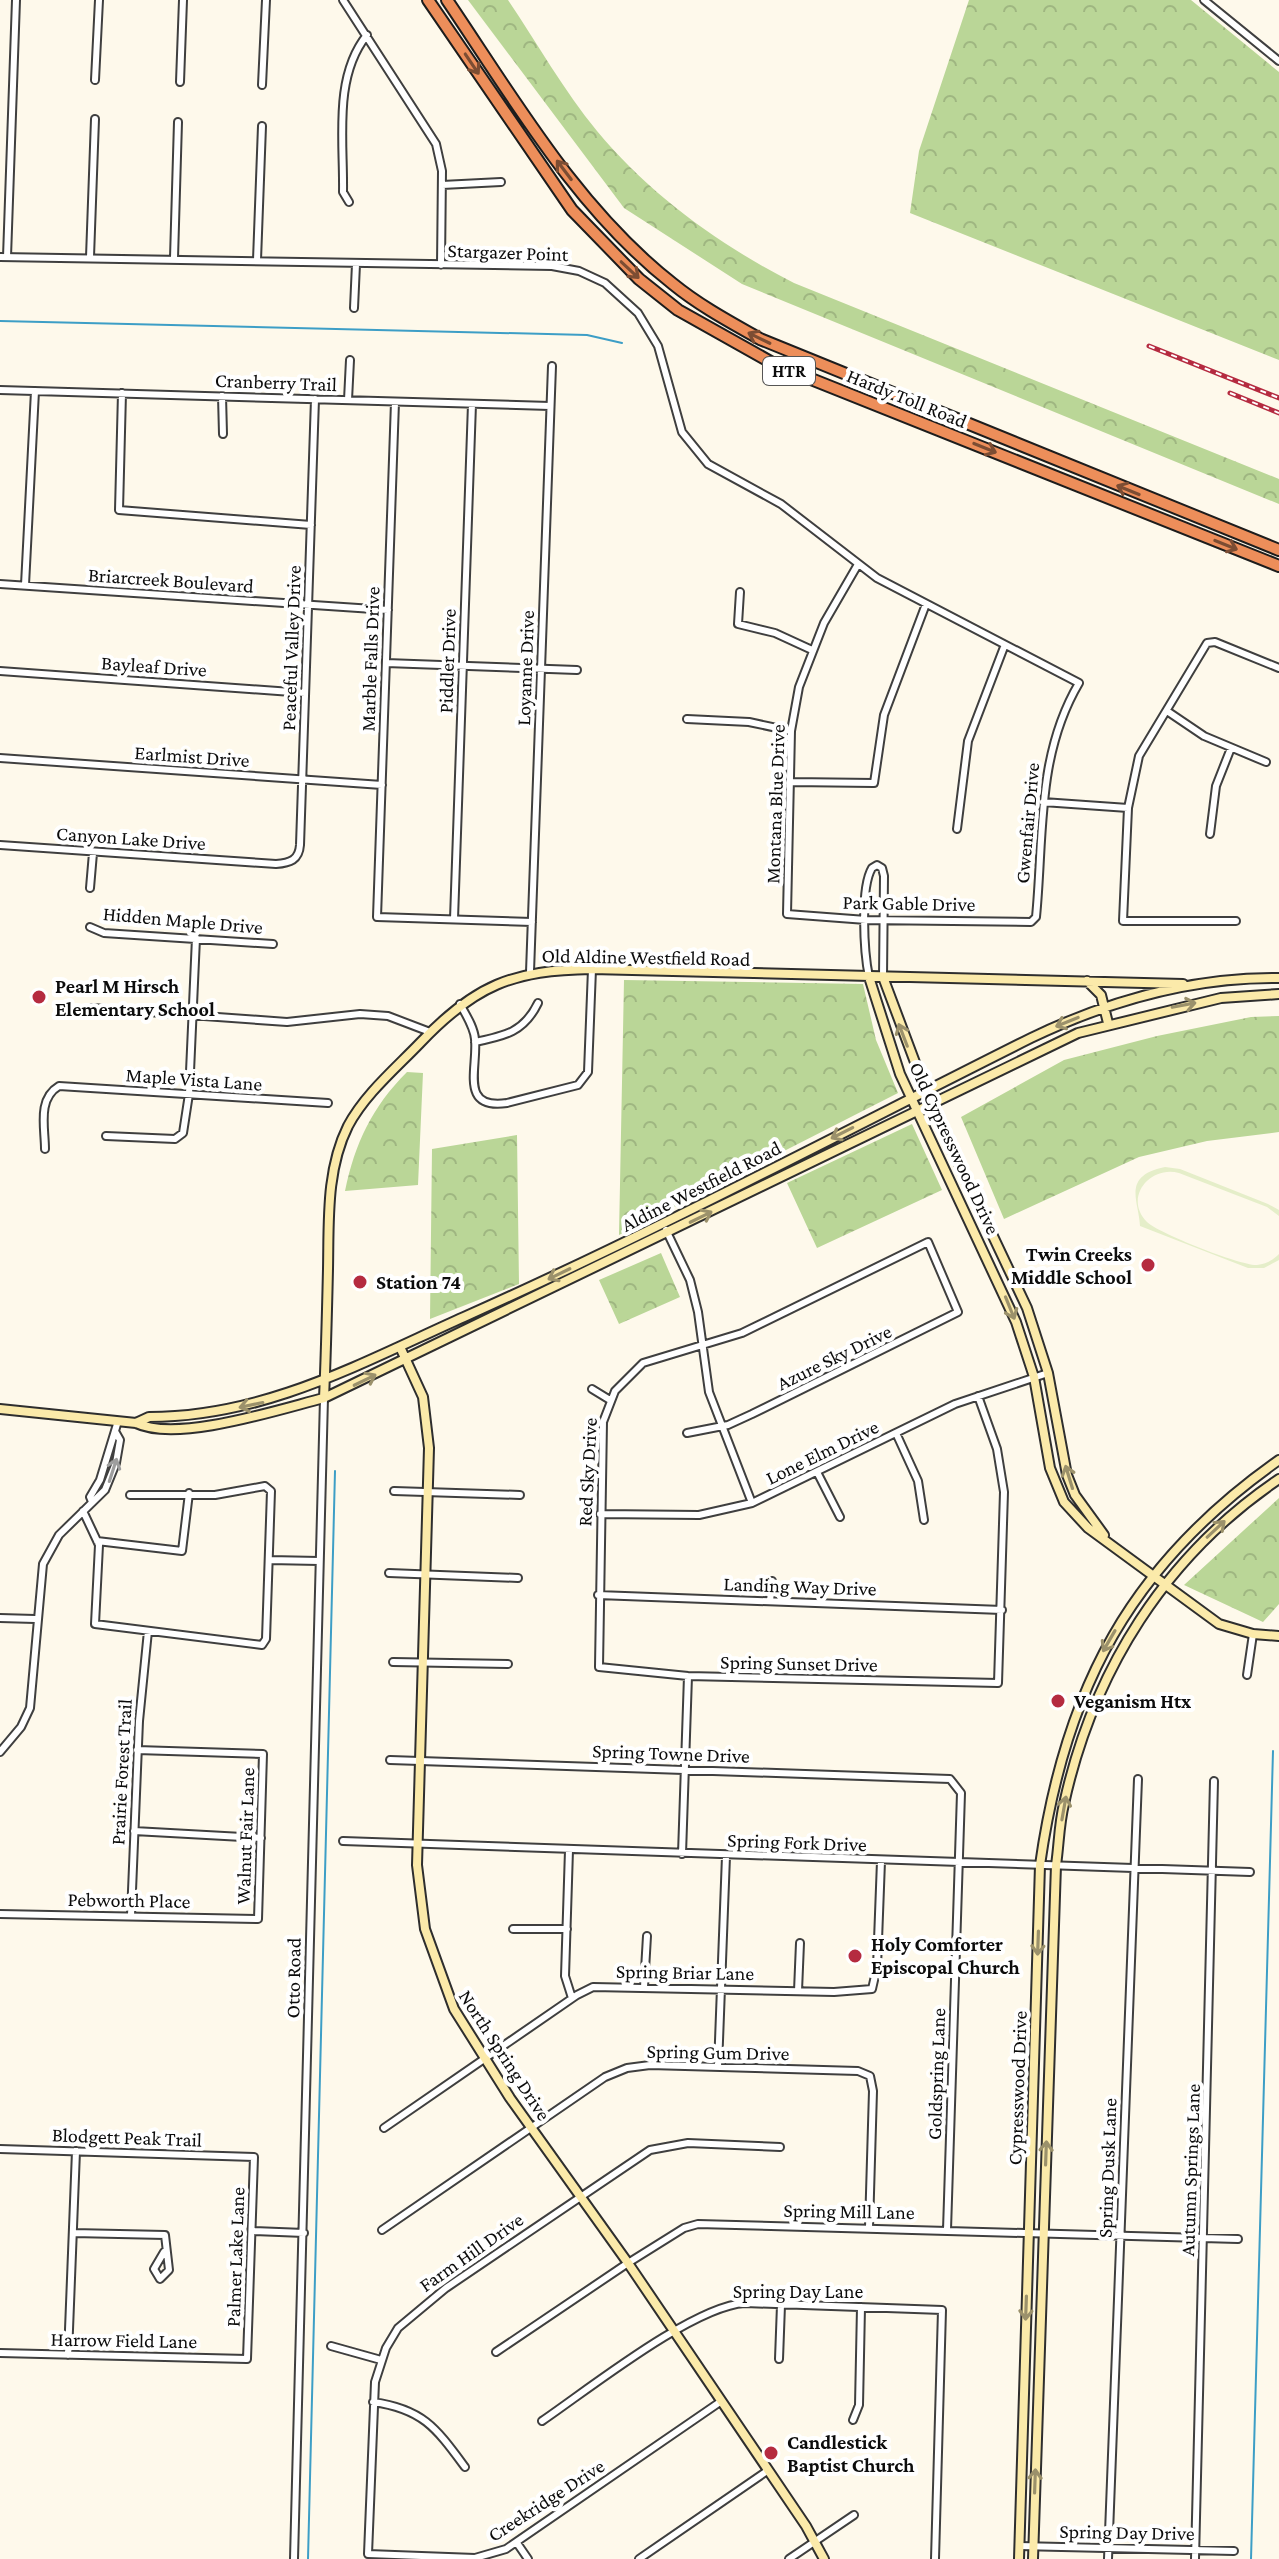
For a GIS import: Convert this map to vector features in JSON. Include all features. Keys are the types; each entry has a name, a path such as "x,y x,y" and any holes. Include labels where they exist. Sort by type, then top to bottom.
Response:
{"highway":[{"name":"Hardy Toll Road","path":"428,0 572,210 639,279 678,310 776,365 1279,566"},
{"name":"Hardy Toll Road","path":"447,0 560,166 597,213 671,283 711,312 760,339 1279,550"}],"main road":[{"name":"Old Aldine Westfield Road","path":"324,1398 329,1215 337,1156 356,1113 430,1032 460,1004 490,985 530,972 592,969 1197,985"},
{"name":"Old Cypresswood Drive","path":"869,977 887,1039 911,1098 984,1248 1016,1322 1034,1377 1050,1468 1064,1502 1074,1517 1163,1586 1219,1624 1253,1634 1279,1636"},
{"name":"Old Cypresswood Drive","path":"883,977 931,1105 1027,1308 1048,1373 1067,1475 1075,1495 1110,1542"},
{"name":"Aldine Westfield Road","path":"136,1423 149,1417 247,1406 325,1380 505,1300 1031,1038 1104,1007 1197,985 1279,978"},
{"path":"1086,981 1101,995 1108,1023"},
{"name":"Aldine Westfield Road","path":"0,1409 136,1423 157,1428 214,1424 324,1398 406,1361 1037,1052 1108,1023 1221,998 1279,994"},
{"path":"1031,1038 1037,1052"},
{"path":"814,1147 820,1159"},
{"path":"738,1185 743,1197"},
{"path":"984,1248 997,1243"},
{"path":"591,1258 596,1268"},
{"path":"505,1300 510,1310"},
{"name":"North Spring Drive","path":"400,1347 426,1407 429,1448 417,1843 420,1899 432,1954 454,2009 484,2059 628,2263 824,2559"},
{"path":"1042,1420 1057,1416"},
{"name":"Cypresswood Drive","path":"1019,2559 1040,1865 1053,1786 1075,1712 1108,1642 1152,1577 1211,1511 1279,1460"},
{"name":"Cypresswood Drive","path":"1033,2559 1056,1865 1063,1808 1089,1717 1128,1636 1163,1586 1203,1541 1279,1479"},
{"path":"1238,1490 1246,1503"},
{"path":"1075,1712 1089,1717"},
{"path":"1035,2042 1049,2043"},
{"path":"1023,2388 1039,2388"}],"street":[{"path":"3,257 16,0"},
{"path":"95,80 99,0"},
{"path":"180,82 183,0"},
{"path":"262,85 266,0"},
{"path":"343,0 431,131 440,158 441,265"},
{"path":"1204,0 1279,61"},
{"path":"349,202 343,192 346,82 351,59 367,35"},
{"path":"90,257 95,119"},
{"path":"174,258 178,122"},
{"path":"257,260 262,126"},
{"path":"442,185 501,182"},
{"name":"Stargazer Point","path":"3,257 552,266 579,271 616,292 638,313 658,346 677,417 694,450 719,471 781,504 857,566 1004,647 1079,683"},
{"path":"354,308 356,264"},
{"path":"348,400 350,360"},
{"name":"Loyanne Drive","path":"530,972 552,366"},
{"name":"Cranberry Trail","path":"0,390 550,406"},
{"path":"25,585 35,391"},
{"path":"122,393 119,510 311,525"},
{"path":"222,396 223,434"},
{"name":"Peaceful Valley Drive","path":"260,863 290,863 299,852 315,399"},
{"name":"Marble Falls Drive","path":"395,402 377,917 454,919"},
{"name":"Piddler Drive","path":"454,919 472,404"},
{"name":"Montana Blue Drive","path":"787,914 791,731 799,687 812,650 857,566"},
{"name":"Briarcreek Boulevard","path":"0,584 388,610"},
{"path":"740,592 738,624 775,633 812,650"},
{"path":"791,782 874,783 884,715 926,604"},
{"path":"1236,921 1123,921 1128,808 1139,756 1207,643 1215,642 1279,668"},
{"path":"957,829 968,741 1004,647"},
{"path":"386,663 577,670"},
{"name":"Bayleaf Drive","path":"0,671 305,693"},
{"name":"Gwenfair Drive","path":"1031,922 1036,917 1043,802 1054,739 1079,683"},
{"path":"1167,711 1204,736 1266,762"},
{"path":"687,719 749,722 791,731"},
{"path":"1210,834 1216,786 1231,748"},
{"name":"Earlmist Drive","path":"0,758 382,785"},
{"path":"1043,802 1128,808"},
{"name":"Canyon Lake Drive","path":"0,845 260,863"},
{"path":"90,888 93,853"},
{"path":"869,977 864,953 868,873 877,865 882,868 884,876 883,977"},
{"name":"Park Gable Drive","path":"787,914 866,920 1031,922"},
{"path":"454,919 532,922"},
{"name":"Hidden Maple Drive","path":"90,927 104,933 273,944"},
{"path":"106,1136 175,1139 183,1133 189,1094 196,938"},
{"path":"460,1004 475,1042 474,1087 489,1104 507,1103 578,1085 588,1072 592,969"},
{"path":"475,1042 512,1034 525,1025 538,1003"},
{"path":"92,1008 287,1022 360,1014 388,1016 430,1032"},
{"name":"Maple Vista Lane","path":"45,1149 46,1097 59,1086 328,1103"},
{"path":"663,1223 696,1300 709,1392 752,1503"},
{"name":"Red Sky Drive","path":"599,1667 603,1422 610,1400 621,1382 643,1363 742,1333 928,1242"},
{"name":"Azure Sky Drive","path":"687,1433 722,1426 828,1378 958,1312 928,1242"},
{"name":"Lone Elm Drive","path":"600,1514 699,1515 752,1503 978,1396 1048,1373"},
{"path":"592,1389 610,1400"},
{"path":"978,1396 1002,1474 1002,1610"},
{"name":"Otto Road","path":"294,2559 324,1398"},
{"path":"0,1752 21,1727 30,1708 39,1578 45,1558 59,1535 92,1502 118,1421"},
{"path":"896,1433 918,1481 924,1520"},
{"path":"817,1472 840,1517"},
{"path":"83,1511 97,1541 95,1624 264,1643 271,1491 267,1487 215,1495 130,1495"},
{"path":"394,1491 520,1495"},
{"path":"97,1541 182,1551 189,1493"},
{"path":"269,1560 319,1561"},
{"path":"389,1573 518,1578"},
{"path":"770,1601 772,1581"},
{"name":"Landing Way Drive","path":"598,1595 1002,1610"},
{"name":"Spring Sunset Drive","path":"599,1667 688,1676 998,1683 1002,1610"},
{"path":"0,1618 35,1619"},
{"name":"Prairie Forest Trail","path":"131,1915 137,1750 148,1631"},
{"path":"1247,1675 1253,1634"},
{"path":"393,1662 508,1664"},
{"path":"682,1854 688,1676"},
{"name":"Walnut Fair Lane","path":"137,1750 263,1754 258,1919"},
{"name":"Spring Towne Drive","path":"390,1760 950,1779"},
{"name":"Goldspring Lane","path":"947,2230 961,1793 950,1779"},
{"name":"Spring Dusk Lane","path":"1108,2559 1138,1779"},
{"name":"Autumn Springs Lane","path":"1195,2559 1214,1781"},
{"path":"134,1831 261,1838"},
{"name":"Spring Fork Drive","path":"343,1841 1250,1872"},
{"path":"569,1850 565,1976 572,1998"},
{"path":"718,2067 726,1856"},
{"name":"Spring Briar Lane","path":"384,2128 572,1998 593,1987 866,1992 872,1989 876,1979 881,1861"},
{"name":"Pebworth Place","path":"0,1914 258,1919"},
{"path":"513,1929 567,1929"},
{"path":"644,1987 647,1936"},
{"path":"798,1991 800,1943"},
{"name":"Spring Gum Drive","path":"382,2230 605,2077 627,2068 650,2065 863,2073 870,2076 873,2091 869,2227"},
{"name":"Farm Hill Drive","path":"368,2554 373,2402 381,2360 398,2328 418,2309 636,2157 665,2145 780,2147"},
{"name":"Blodgett Peak Trail","path":"0,2149 254,2157"},
{"path":"68,2355 76,2151"},
{"name":"Palmer Lake Lane","path":"247,2359 254,2157"},
{"name":"Spring Mill Lane","path":"496,2352 628,2263 684,2228 698,2224 1044,2231 1238,2239"},
{"path":"253,2231 304,2233"},
{"path":"73,2233 165,2235 164,2252"},
{"path":"779,2359 781,2305"},
{"name":"Spring Day Lane","path":"542,2421 673,2333 719,2307 781,2305 942,2310 935,2559"},
{"path":"853,2420 859,2405 861,2307"},
{"path":"331,2346 381,2360"},
{"name":"Harrow Field Lane","path":"0,2353 247,2359"},
{"path":"373,2402 405,2408 427,2420 465,2467"},
{"name":"Creekridge Drive","path":"368,2554 475,2558 491,2555 517,2543 720,2402"},
{"path":"639,2559 767,2471"},
{"path":"789,2559 854,2515"},
{"path":"517,2543 528,2559"},
{"name":"Spring Day Drive","path":"1019,2546 1234,2551"}],"green space":[{"path":"468,0 508,0 573,100 618,154 663,197 740,253 794,283 1279,479 1279,504 742,284 624,208"},
{"path":"969,0 1191,0 1279,72 1279,360 910,213 919,151"},
{"path":"624,980 863,984 876,1040 898,1093 619,1235"},
{"path":"1279,1016 1279,1132 1207,1141 1139,1157 1004,1219 961,1117 1064,1060 1157,1036 1251,1017"},
{"path":"407,1072 423,1073 418,1185 345,1191 354,1157 367,1127 384,1099"},
{"path":"912,1124 942,1190 817,1248 787,1183"},
{"path":"517,1135 519,1284 430,1319 432,1149"},
{"path":"1165,1167 1180,1169 1268,1204 1279,1210 1279,1216 1267,1207 1179,1173 1168,1172 1150,1179 1139,1194 1140,1213 1147,1222 1182,1241 1248,1264 1257,1265 1279,1254 1279,1260 1264,1268 1248,1268 1140,1226 1136,1199 1137,1183 1142,1176"},
{"path":"661,1253 680,1297 619,1324 599,1280"},
{"path":"1279,1498 1279,1604 1263,1622 1184,1585"}],"waterway":[{"path":"0,321 587,335 622,343"},
{"path":"308,2559 335,1471"},
{"path":"1251,2559 1273,1751"}],"railway":[{"path":"1149,346 1279,398"},
{"path":"1230,393 1279,413"}],"place":[{"name":"Pearl M Hirsch Elementary School","path":"39,997"},
{"name":"Twin Creeks Middle School","path":"1148,1265"},
{"name":"Station 74","path":"360,1282"},
{"name":"Veganism Htx","path":"1058,1701"},
{"name":"Holy Comforter Episcopal Church","path":"855,1956"},
{"name":"Candlestick Baptist Church","path":"771,2453"}]}
